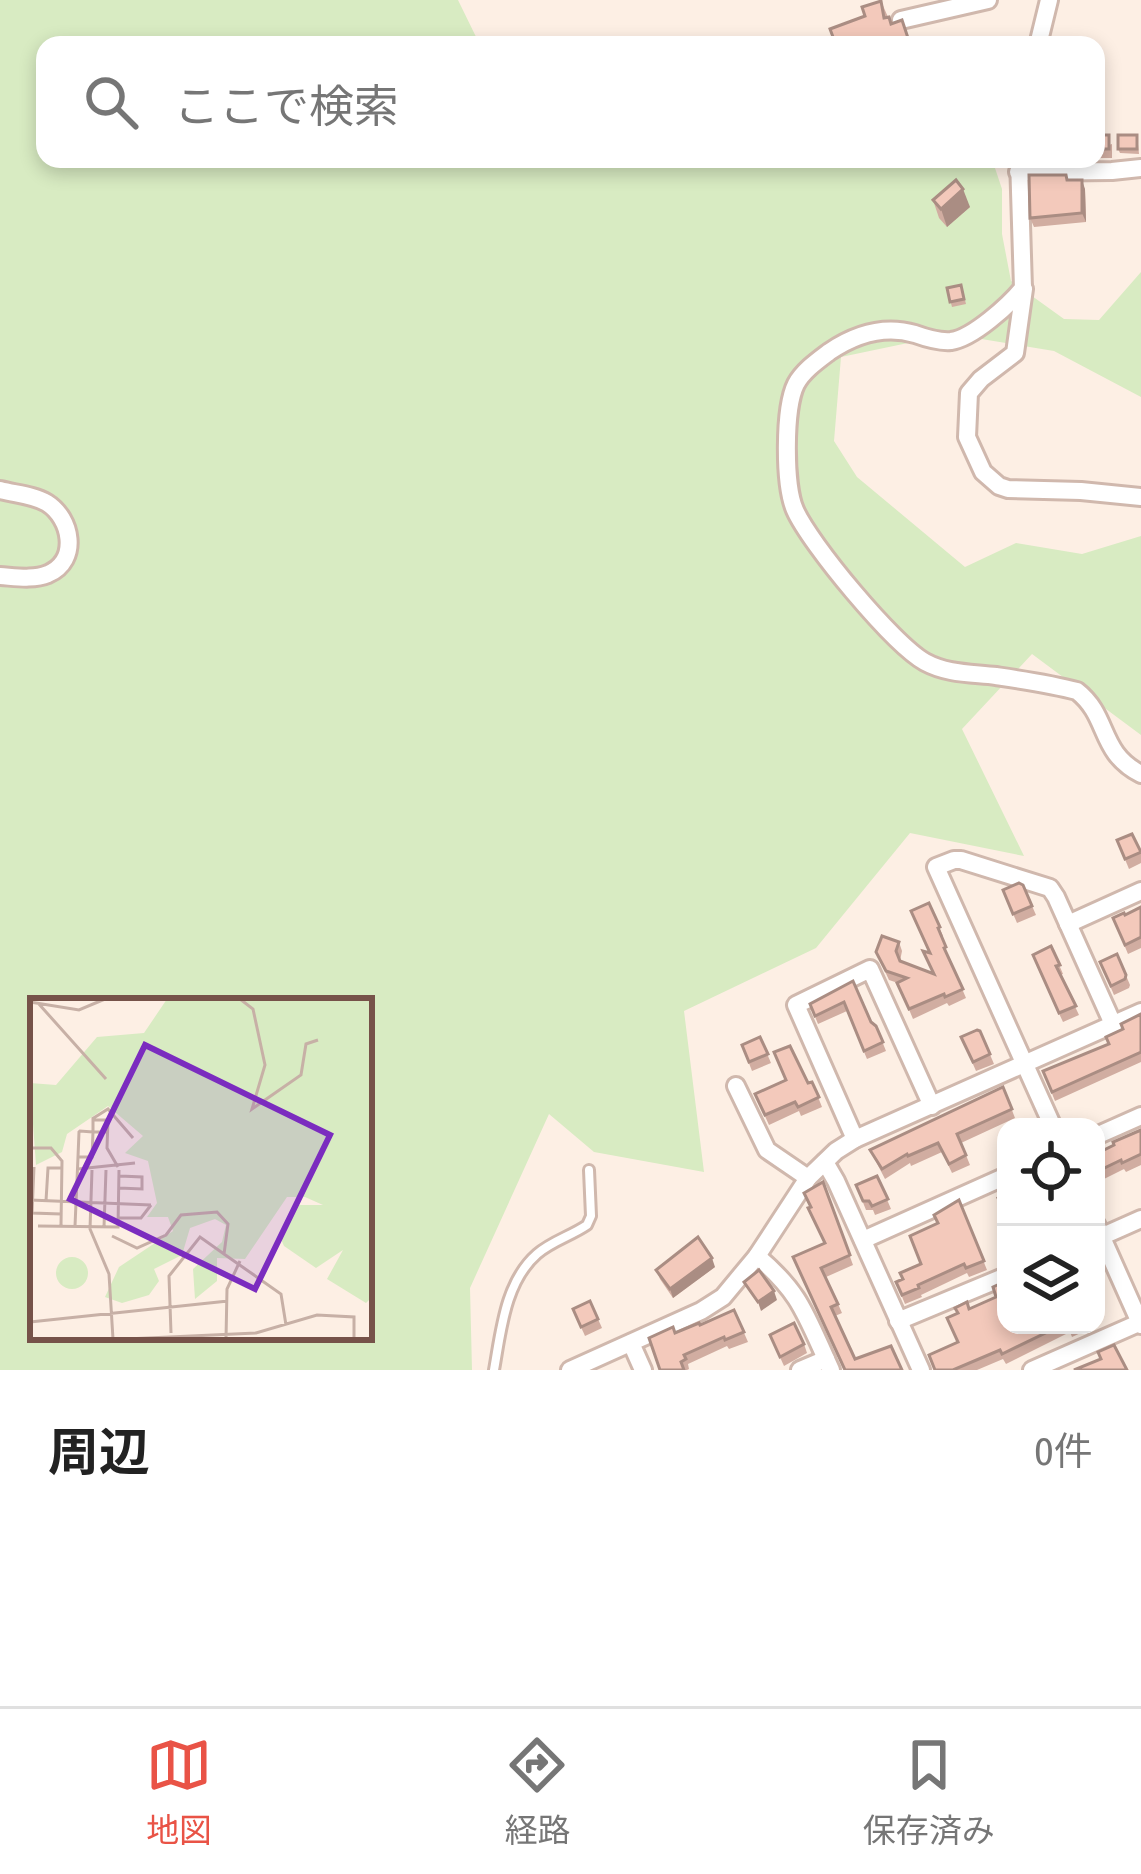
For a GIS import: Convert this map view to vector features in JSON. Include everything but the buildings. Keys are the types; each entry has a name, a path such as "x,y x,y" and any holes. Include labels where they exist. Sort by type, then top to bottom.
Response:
{"street":[{"path":"901,20 988,0"},
{"path":"1040,36 1049,0"},
{"path":"1056,168 1112,171 1141,167"},
{"path":"1019,168 1023,288 1016,353 969,393 967,436 976,462 989,478 1008,489 1141,497"},
{"path":"1023,288 1000,311 952,341 881,330 851,339 806,370 792,398 788,490 806,531 858,598 914,655 944,670 1077,692 1097,716 1114,754 1141,774"},
{"path":"0,490 42,499 60,512 69,544 66,557 49,574 32,578 0,575"},
{"path":"1049,1118 936,867 961,860 1050,888 1113,1024"},
{"path":"1068,923 1141,891"},
{"path":"855,1139 796,1005 870,969 932,1106"},
{"path":"570,1370 713,1304 757,1256 808,1178 855,1139 1141,1012"},
{"path":"736,1086 767,1150 808,1178"},
{"path":"1105,1132 1141,1116"},
{"path":"825,1162 921,1370"},
{"path":"863,1240 997,1180"},
{"path":"1105,1231 1141,1219"},
{"path":"1032,1370 1140,1323 1105,1248"},
{"path":"757,1256 794,1291 828,1364 800,1370"},
{"path":"898,1321 997,1280"},
{"path":"631,1343 644,1370"}],"lane":[{"path":"494,1370 506,1304 527,1264 587,1225 590,1171"}],"green space":[{"path":"0,0 458,0 476,36 36,36 36,168 995,168 1002,189 1002,234 1011,281 1064,319 1099,320 1141,272 1141,397 1054,351 951,334 841,357 834,441 857,477 965,567 1016,543 1082,554 1141,536 1141,735 1032,654 962,729 1024,856 910,833 816,948 684,1011 704,1172 594,1152 549,1114 470,1288 472,1370 0,1370"}]}
